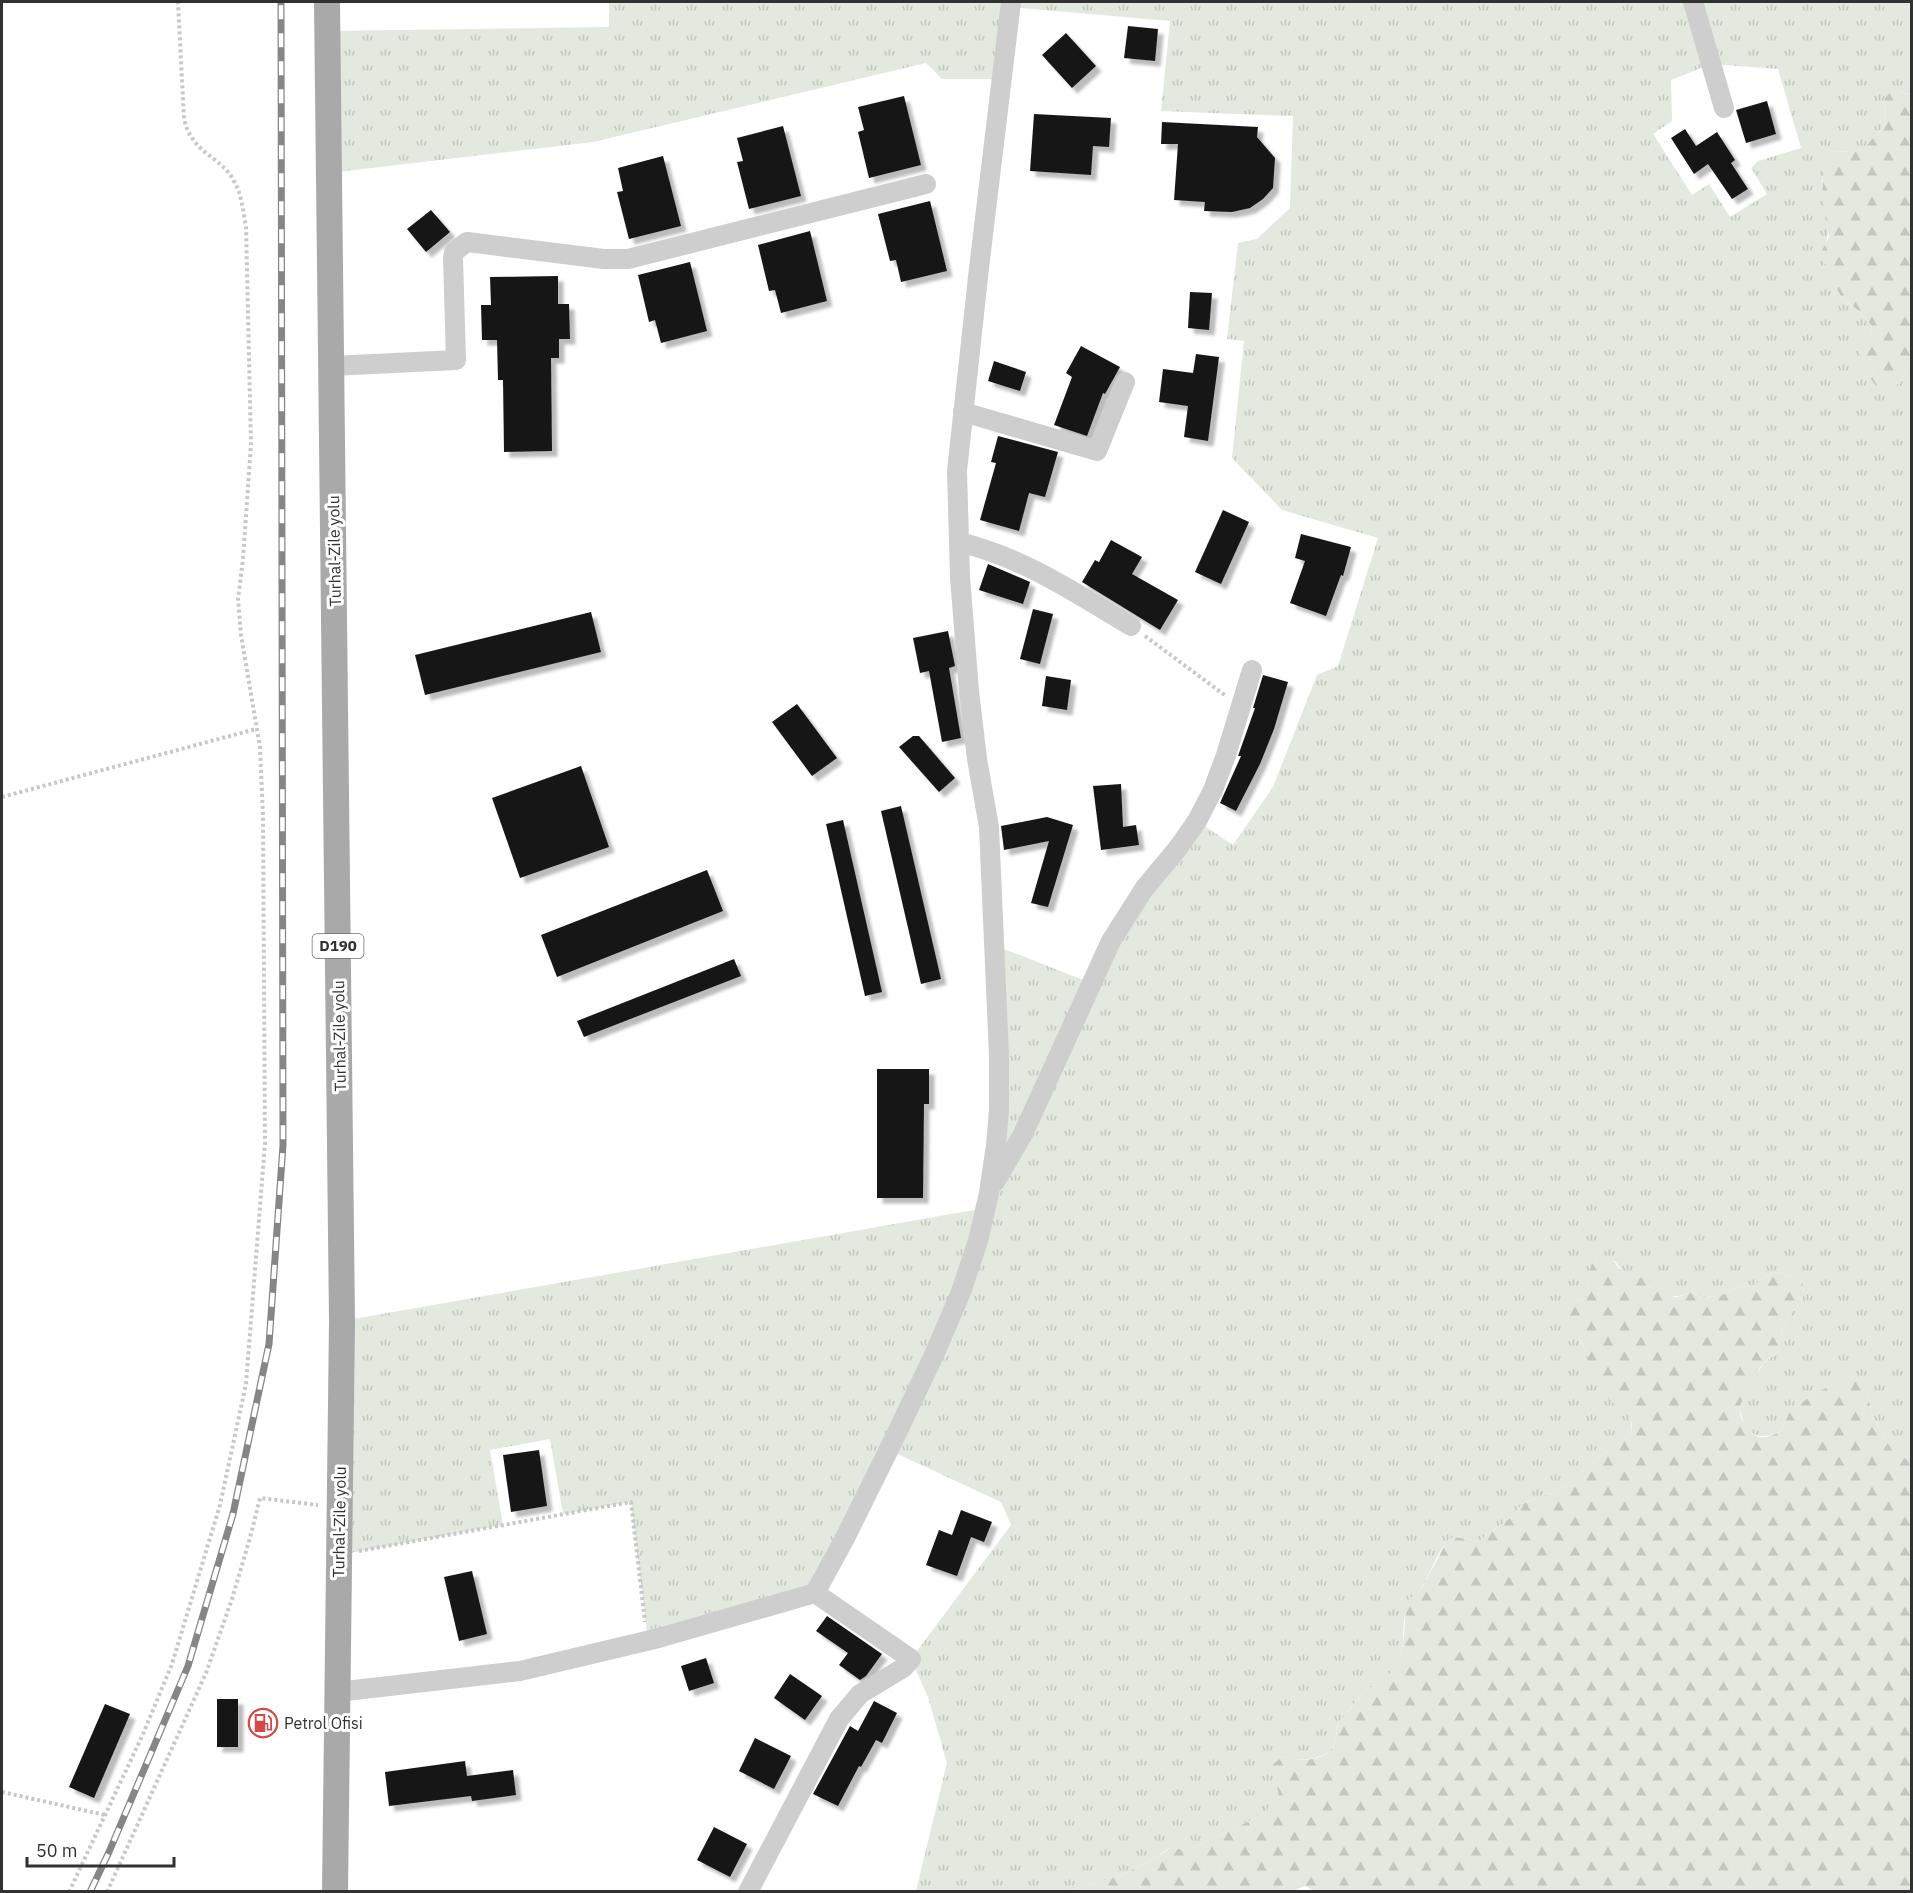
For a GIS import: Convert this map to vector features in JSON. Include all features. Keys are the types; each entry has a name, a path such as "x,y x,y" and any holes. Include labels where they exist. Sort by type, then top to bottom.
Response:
{"main road":[{"name":"Turhal-Zile yolu","path":"327,2 342,1321 335,1892"}],"street":[{"path":"337,1692 520,1671 648,1641 815,1593 844,1540 934,1355 961,1292 978,1241 989,1193 997,1133 999,1056 989,827 977,759 969,691 960,577 957,471 1011,2"},
{"path":"1693,2 1724,108"},
{"path":"332,366 456,360 453,258 454,252 467,242 604,259 628,259 926,183"},
{"path":"963,412 1096,451 1125,382"},
{"path":"959,542 1013,559 1037,570 1131,626"},
{"path":"989,1193 1023,1134 1111,940 1144,889 1178,848 1197,820 1213,790 1252,670"},
{"path":"748,1892 839,1719 860,1694 903,1668 911,1659 815,1593"}],"path":[{"path":"69,1892 143,1734 172,1664 220,1505 246,1384 265,1143 263,816 260,747 241,635 238,599 251,444 246,227 241,196 234,179 202,151 187,132 184,119 178,2"},
{"path":"1131,626 1241,707"},
{"path":"2,797 256,729"},
{"path":"107,1892 206,1674 232,1599 260,1498 339,1507"},
{"path":"339,1555 632,1502 648,1641"},
{"path":"2,1792 105,1815"}],"green space":[{"path":"609,2 1911,2 1911,94 1900,91 1885,98 1884,125 1868,145 1852,152 1832,151 1827,161 1822,187 1828,236 1822,250 1834,276 1834,284 1842,298 1859,311 1872,326 1870,337 1864,342 1874,368 1871,379 1886,389 1900,383 1911,365 1911,1462 1892,1450 1873,1417 1868,1396 1839,1380 1802,1402 1789,1413 1780,1432 1763,1436 1747,1428 1739,1406 1763,1364 1781,1348 1783,1326 1803,1296 1802,1280 1777,1272 1767,1275 1755,1285 1738,1287 1720,1296 1704,1297 1690,1292 1671,1297 1663,1294 1647,1280 1623,1272 1615,1261 1598,1257 1591,1266 1587,1298 1574,1303 1568,1316 1607,1396 1629,1416 1630,1435 1595,1460 1565,1486 1553,1493 1522,1504 1513,1516 1479,1541 1452,1538 1448,1541 1406,1611 1402,1651 1393,1670 1385,1679 1360,1696 1339,1722 1335,1742 1330,1751 1312,1759 1282,1757 1278,1799 1260,1816 1188,1850 1169,1848 1154,1859 1120,1876 1066,1891 916,1891 947,1763 928,1697 911,1659 1011,1525 1001,1502 889,1450 815,1593 648,1641 631,1502 563,1514 550,1439 490,1450 503,1525 339,1555 342,1321 985,1208 989,1193 994,945 1091,983 1197,821 1233,845 1273,787 1317,675 1338,666 1378,538 1282,510 1232,458 1244,341 1227,339 1238,243 1257,239 1290,208 1293,116 1161,111 1170,21 1010,7 1001,79 942,79 926,63 593,142 329,173 328,31 609,27","holes":["1711,64 1778,69 1801,148 1758,161 1751,168 1767,194 1730,217 1709,184 1692,195 1653,134 1672,121 1671,80"]},
{"path":"1900,91 1908,95 1912,94 1911,365 1900,383 1886,389 1878,389 1871,379 1874,368 1868,357 1860,355 1859,345 1870,337 1872,326 1859,311 1842,298 1834,284 1834,276 1821,258 1822,250 1829,237 1822,199 1823,173 1832,151 1852,152 1868,144 1884,125 1885,98 1891,92"},
{"path":"1598,1257 1609,1258 1625,1273 1648,1280 1670,1297 1682,1296 1690,1292 1704,1297 1720,1296 1738,1287 1755,1285 1767,1275 1777,1272 1802,1280 1803,1296 1783,1326 1781,1348 1761,1366 1755,1381 1740,1405 1744,1423 1757,1436 1768,1437 1776,1434 1780,1432 1789,1413 1802,1402 1839,1380 1853,1378 1868,1396 1873,1417 1892,1450 1911,1462 1911,1891 1316,1892 1305,1886 1290,1892 1066,1891 1120,1876 1170,1848 1188,1850 1260,1816 1278,1799 1272,1765 1282,1757 1301,1760 1314,1759 1326,1754 1335,1744 1337,1727 1341,1720 1365,1692 1393,1669 1402,1649 1407,1601 1422,1588 1447,1541 1454,1537 1479,1541 1513,1516 1522,1504 1553,1493 1565,1486 1595,1460 1630,1435 1632,1426 1630,1419 1606,1395 1567,1310 1574,1303 1587,1298 1591,1266"}],"building":[{"path":"1128,26 1158,29 1155,61 1124,58"},
{"path":"1066,33 1096,66 1072,88 1042,55"},
{"path":"904,96 921,165 869,178 858,132 864,130 858,107"},
{"path":"1767,101 1776,134 1746,143 1736,110"},
{"path":"1034,114 1111,118 1109,147 1093,146 1091,175 1030,171"},
{"path":"1162,122 1258,127 1257,137 1275,158 1273,188 1250,208 1232,212 1204,211 1205,202 1174,200 1178,144 1161,144"},
{"path":"783,126 801,196 749,209 737,162 743,161 737,138"},
{"path":"1685,129 1696,146 1717,132 1735,160 1731,163 1748,189 1732,199 1708,164 1694,174 1671,138"},
{"path":"663,156 681,226 629,239 617,192 623,191 618,168"},
{"path":"930,201 947,271 901,282 896,260 890,261 878,214"},
{"path":"431,210 450,232 426,252 407,229"},
{"path":"810,231 827,301 781,313 775,290 769,291 758,245"},
{"path":"690,262 707,331 661,343 655,320 649,322 638,275"},
{"path":"558,276 558,304 569,304 570,339 559,339 559,358 551,358 552,451 504,452 503,380 498,380 497,340 482,340 481,305 491,305 490,277"},
{"path":"1190,292 1212,293 1209,330 1188,328"},
{"path":"1081,346 1120,367 1105,394 1103,393 1087,436 1054,425 1072,377 1066,373"},
{"path":"1196,354 1219,357 1208,441 1184,437 1188,406 1159,402 1163,369 1193,373"},
{"path":"994,361 1026,372 1020,391 988,381"},
{"path":"998,436 1058,452 1045,497 1029,493 1019,531 980,520 996,463 991,462"},
{"path":"1223,510 1249,522 1221,584 1195,572"},
{"path":"1301,534 1351,547 1343,576 1341,575 1326,616 1290,603 1305,561 1295,558"},
{"path":"1111,540 1142,557 1132,574 1178,600 1160,630 1082,582 1095,560 1099,562"},
{"path":"988,564 1030,582 1023,604 979,590"},
{"path":"1033,609 1053,614 1040,664 1020,659"},
{"path":"591,612 601,652 425,695 415,655"},
{"path":"948,631 955,666 949,668 961,738 942,742 929,671 920,673 913,638"},
{"path":"1263,675 1288,682 1274,729 1260,764 1236,811 1220,803 1241,756 1238,756 1255,708 1253,708"},
{"path":"1046,676 1071,680 1067,710 1042,706"},
{"path":"797,704 837,758 812,776 772,722"},
{"path":"913,736 919,736 955,778 939,792 899,747"},
{"path":"581,766 609,847 520,878 492,798"},
{"path":"1121,784 1123,827 1136,825 1139,845 1101,850 1093,786"},
{"path":"901,806 941,979 921,984 881,811"},
{"path":"1047,817 1073,825 1048,907 1031,903 1049,841 1004,850 1001,826"},
{"path":"843,820 882,992 865,996 826,824"},
{"path":"707,870 723,911 557,977 541,935"},
{"path":"734,959 741,976 584,1037 577,1021"},
{"path":"877,1069 929,1069 929,1104 924,1104 923,1198 877,1198"},
{"path":"539,1450 547,1506 511,1512 503,1455"},
{"path":"961,1510 992,1522 984,1542 971,1537 957,1576 926,1565 939,1530 952,1535"},
{"path":"472,1571 487,1634 459,1641 444,1577"},
{"path":"827,1616 882,1654 866,1676 860,1680 839,1665 848,1653 816,1631"},
{"path":"706,1658 714,1683 689,1691 681,1666"},
{"path":"790,1674 822,1696 805,1720 774,1698"},
{"path":"217,1699 238,1699 238,1747 217,1747"},
{"path":"874,1701 897,1713 882,1743 876,1740 838,1806 813,1794 850,1726 858,1731"},
{"path":"105,1704 130,1714 94,1798 69,1787"},
{"path":"755,1738 791,1756 774,1789 739,1771"},
{"path":"465,1761 467,1776 513,1770 516,1795 472,1801 471,1796 389,1806 385,1772"},
{"path":"714,1827 747,1844 730,1877 697,1860"}],"railway":[{"path":"90,1892 188,1666 233,1514 269,1344 283,1145 281,2"}],"place":[{"name":"Petrol Ofisi","path":"263,1723"}]}
